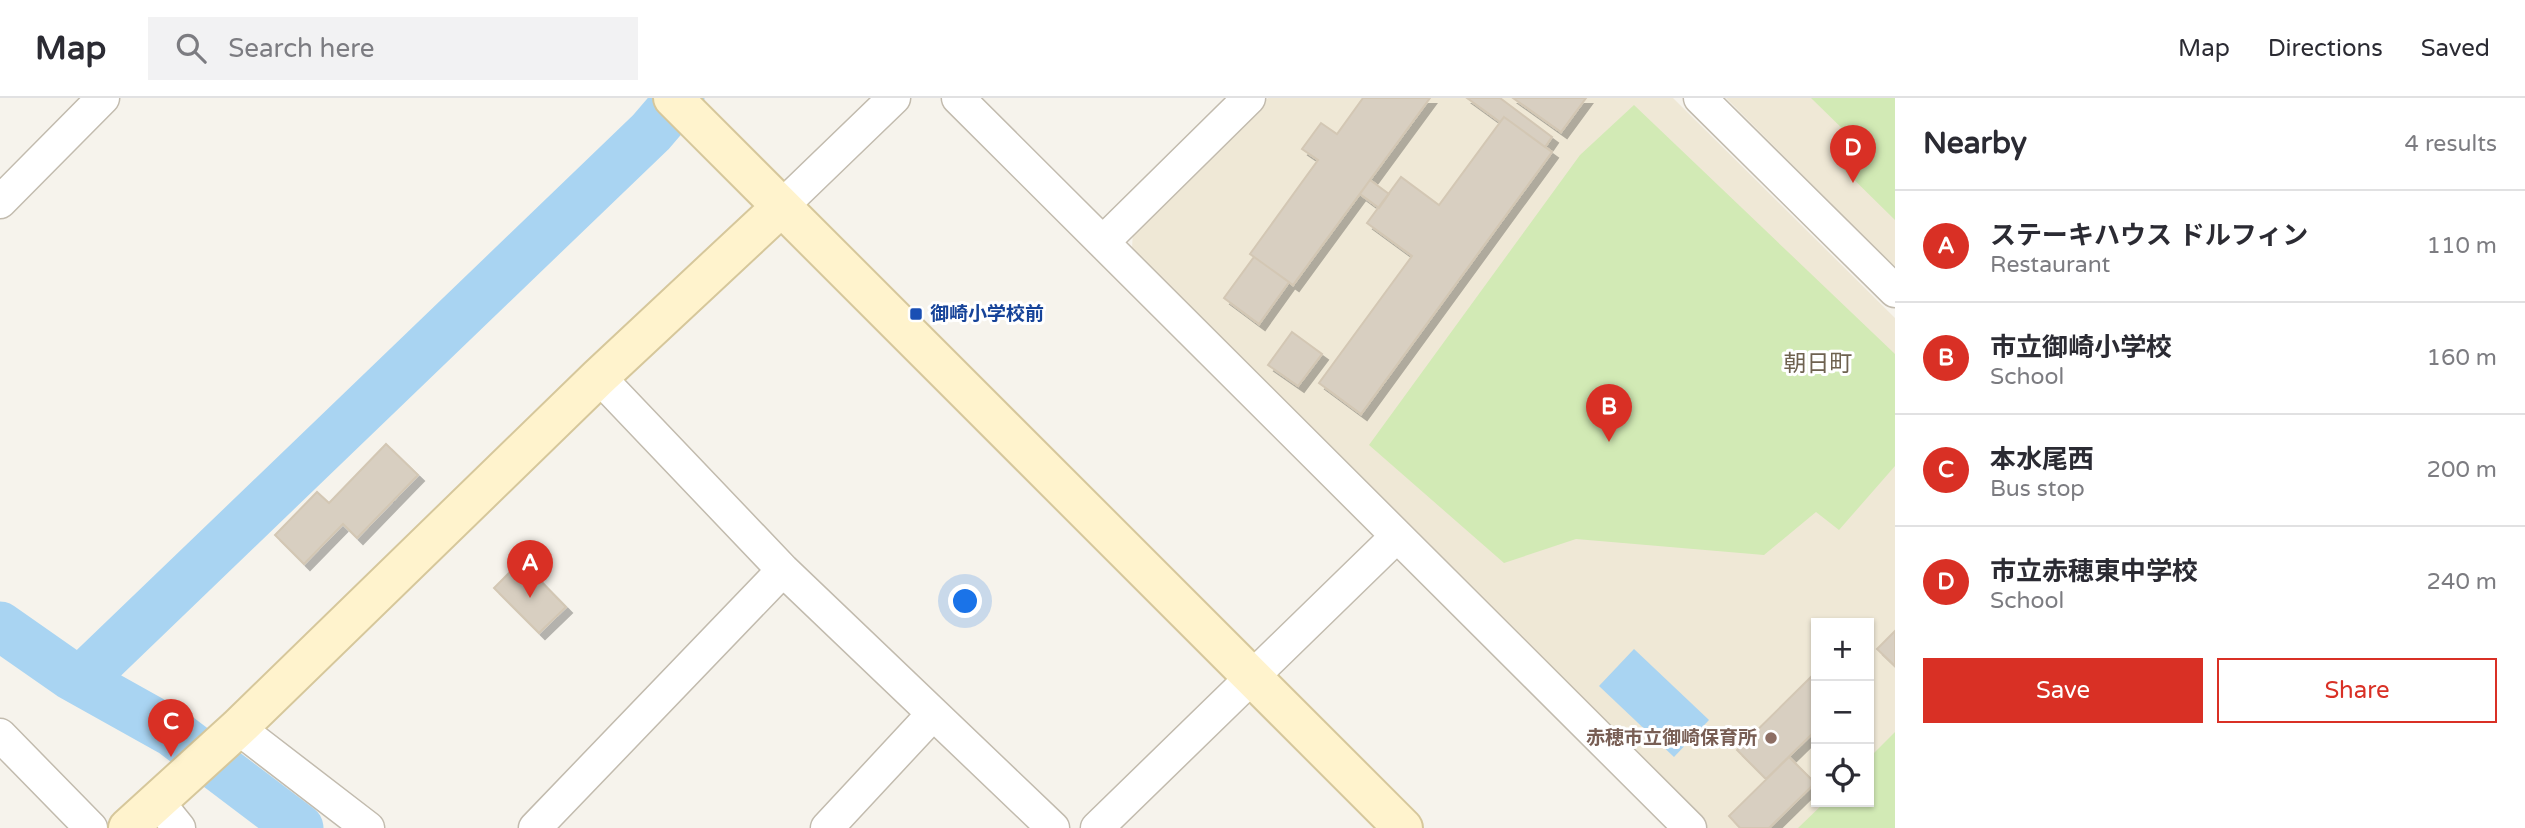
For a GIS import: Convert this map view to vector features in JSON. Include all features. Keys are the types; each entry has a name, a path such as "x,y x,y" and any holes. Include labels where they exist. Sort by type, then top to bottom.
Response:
{"street":[{"path":"0,202 103,98"},
{"path":"128,828 173,803 234,732 599,377 894,98"},
{"path":"958,98 1690,828"},
{"path":"1103,242 1249,98"},
{"path":"1700,98 1895,291"},
{"path":"680,105 780,208 1403,828"},
{"path":"599,377 783,570 1053,828"},
{"path":"1097,828 1397,536"},
{"path":"535,828 783,570"},
{"path":"827,828 933,714"},
{"path":"234,732 368,828"},
{"path":"0,735 91,828"}],"shaded area":[{"path":"1268,98 1673,98 1895,318 1895,828 1706,828 1132,249 1133,230"},
{"path":"1726,98 1895,98 1895,268"}],"green space":[{"path":"1811,98 1895,98 1895,220 1834,160 1854,140"},
{"path":"1634,105 1895,354 1895,466 1839,530 1816,512 1764,555 1576,539 1504,563 1369,445 1580,155"},
{"path":"1895,732 1895,828 1798,828 1820,807 1874,807 1874,753"}],"water":[{"path":"1634,649 1709,720 1674,757 1599,686"}],"building":[{"path":"1363,98 1430,98 1293,285 1250,254 1318,160 1302,149 1321,123 1337,134"},
{"path":"1467,98 1500,98 1552,137 1545,147 1504,117 1500,122"},
{"path":"1513,98 1586,98 1561,132"},
{"path":"1504,117 1552,152 1361,414 1319,383 1412,256 1367,223 1401,177 1439,205"},
{"path":"1370,180 1389,194 1379,208 1360,194"},
{"path":"1254,257 1289,282 1259,324 1224,298"},
{"path":"1292,332 1322,354 1298,386 1268,365"},
{"path":"386,444 418,475 357,538 343,524 304,564 275,535 317,492 329,503"},
{"path":"521,561 566,607 539,633 494,588"},
{"path":"1895,631 1895,666 1877,649"},
{"path":"1811,677 1811,735 1766,779 1737,750"},
{"path":"1789,757 1811,779 1811,787 1769,828 1740,828 1729,816"}],"waterway":[{"path":"81,680 651,132 680,98"},
{"path":"0,626 70,675 172,732 299,828"}],"place":[{"name":"市立赤穂東中学校","path":"1853,183"},
{"name":"御崎小学校前","path":"916,314"},
{"name":"市立御崎小学校","path":"1609,442"},
{"name":"ステーキハウス ドルフィン","path":"530,598"},
{"name":"赤穂市立御崎保育所","path":"1771,738"},
{"name":"本水尾西","path":"171,757"}],"district":[{"name":"朝日町","path":"1818,364"}]}
